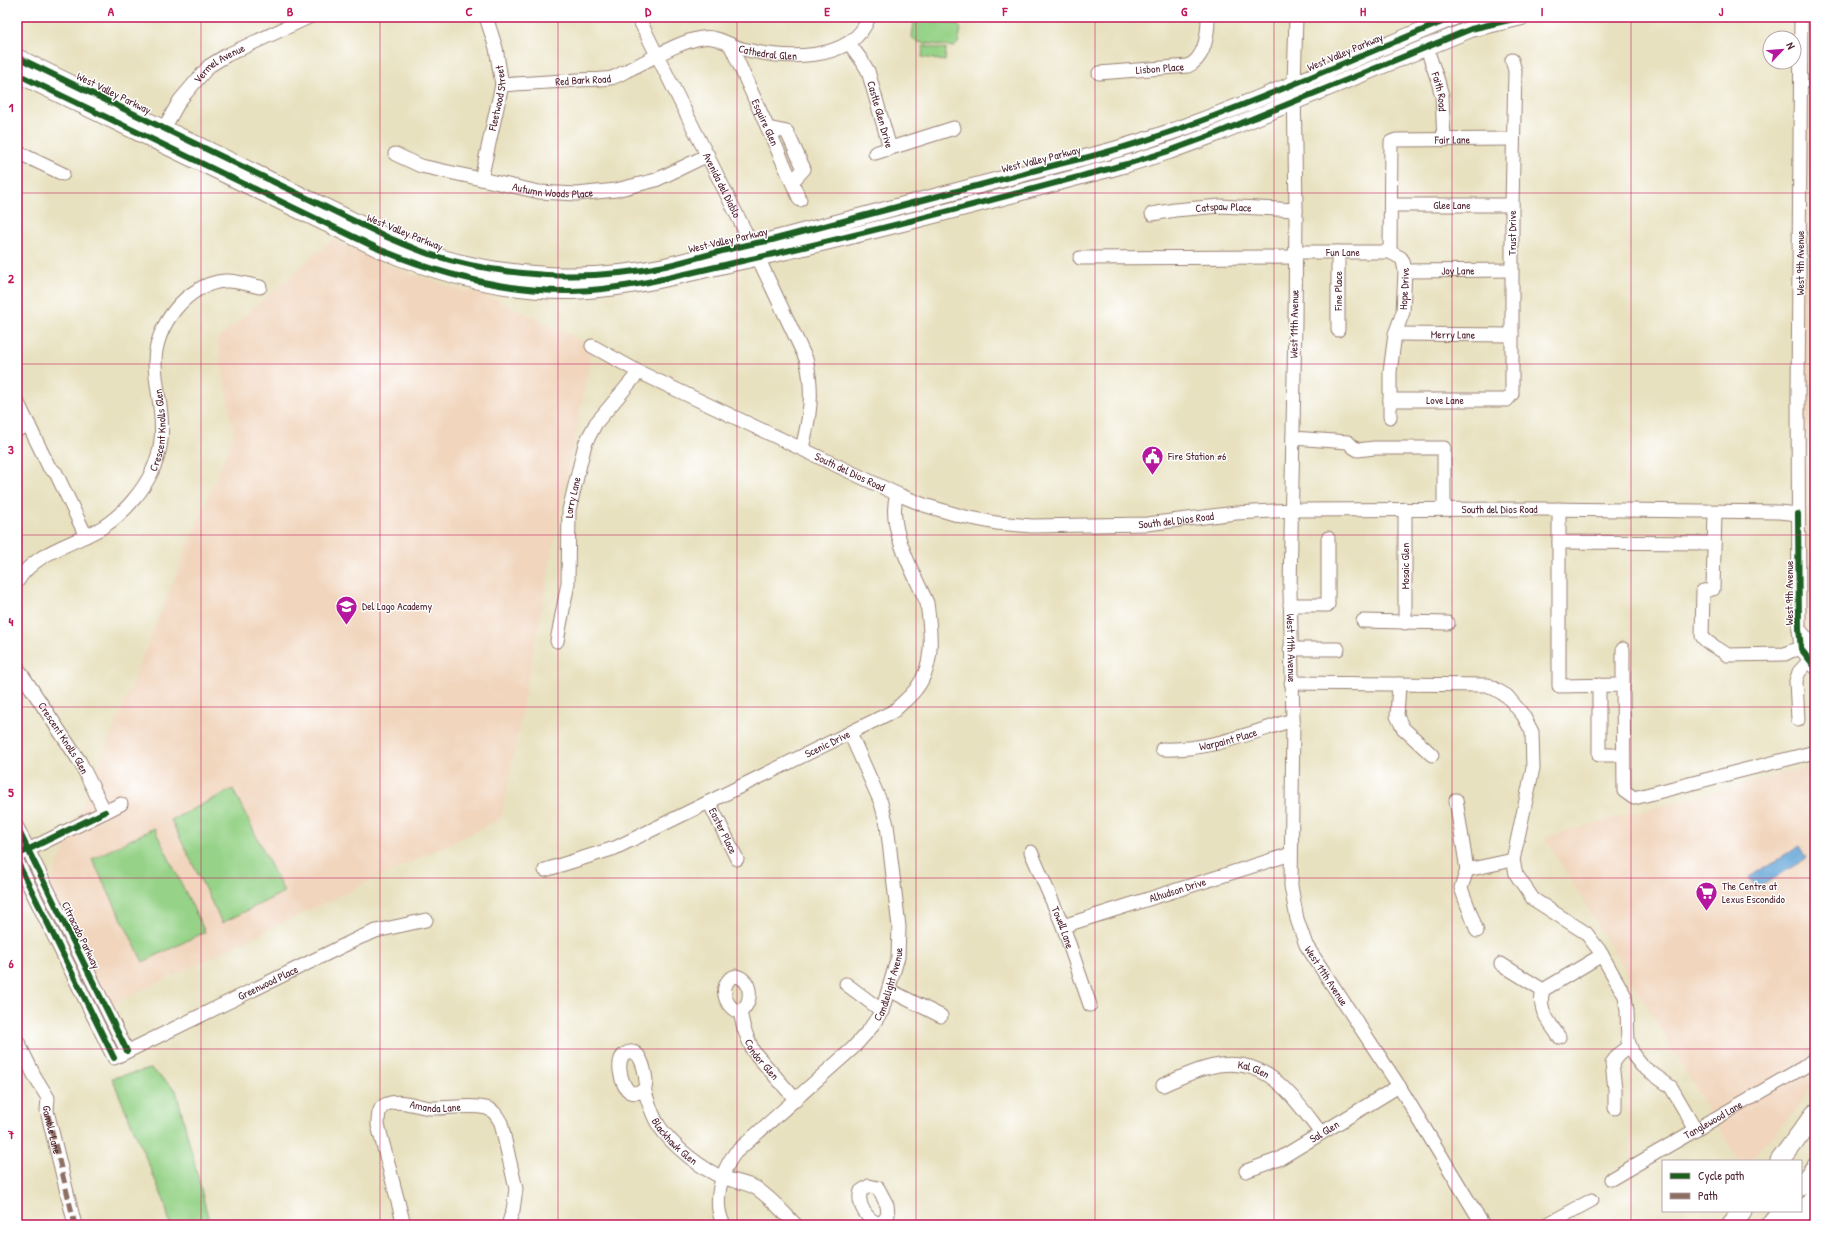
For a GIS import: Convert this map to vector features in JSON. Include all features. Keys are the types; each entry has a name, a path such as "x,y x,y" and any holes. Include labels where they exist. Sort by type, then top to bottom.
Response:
{"highway":[{"path":"1781,1160 1815,1114"},
{"path":"1802,1185 1815,1168"},
{"path":"1794,1225 1815,1197"},
{"path":"1731,1225 1741,1212"},
{"path":"1770,1225 1780,1212"}],"main road":[{"name":"West Valley Parkway","path":"17,74 160,135 387,237 429,254 461,263 496,270 559,276 602,275 666,266 751,243 768,241 912,202 1104,154 1223,113 1454,17"},
{"name":"West Valley Parkway","path":"17,57 160,135 381,250 418,265 462,278 531,289 571,291 647,284 785,252 1127,164 1169,151 1215,134 1426,46 1471,29 1522,17"}],"street":[{"name":"Vermel Avenue","path":"160,135 180,100 209,66 227,55 309,17"},
{"name":"Fleetwood Street","path":"481,179 502,85 496,48 486,17"},
{"name":"Avenida del Diablo","path":"638,17 708,155 806,359 810,373 812,397 807,430 802,448"},
{"name":"Cathedral Glen","path":"658,56 684,42 708,37 740,49 763,54 806,55 830,52 849,43 866,26 869,17"},
{"name":"Lisbon Place","path":"1099,74 1188,66 1194,63 1203,51 1208,17"},
{"name":"West 11th Avenue","path":"1296,17 1294,84 1296,210 1290,605 1292,720 1290,886 1297,919 1306,945 1399,1086 1483,1225"},
{"name":"West 9th Avenue","path":"1796,650 1799,629 1798,514 1801,17"},
{"name":"Castle Glen Drive","path":"849,43 868,71 890,148 954,128"},
{"name":"Esquire Glen","path":"730,44 800,200"},
{"name":"Faith Road","path":"1426,46 1442,96 1444,140"},
{"name":"Red Bark Road","path":"502,85 611,78 658,56"},
{"name":"Trust Drive","path":"1501,400 1507,400 1512,394 1512,205 1515,71 1512,60"},
{"name":"Fair Lane","path":"1391,205 1391,142 1396,140 1513,139"},
{"path":"875,153 890,148"},
{"path":"17,152 63,174"},
{"name":"Autumn Woods Place","path":"396,154 421,166 539,192 577,194 616,190 656,180 708,155"},
{"path":"1390,252 1391,205"},
{"name":"Glee Lane","path":"1391,205 1512,205"},
{"name":"Catspaw Place","path":"1152,214 1175,210 1220,206 1296,210"},
{"name":"Fine Place","path":"1338,252 1338,330"},
{"name":"Fun Lane","path":"1080,258 1390,252"},
{"name":"Hope Drive","path":"1390,252 1401,258 1405,271 1403,312 1395,334 1390,372 1390,417"},
{"name":"Joy Lane","path":"1405,271 1512,270"},
{"name":"Crescent Knolls Glen","path":"17,582 29,567 39,560 103,527 124,510 145,485 153,470 161,440 162,423 155,363 158,340 169,318 176,309 194,292 218,282 232,281 260,287"},
{"name":"Merry Lane","path":"1395,334 1512,335"},
{"name":"South del Dios Road","path":"592,346 639,372 897,494 924,505 961,516 996,523 1032,526 1147,524 1236,513 1292,510 1559,509 1798,514"},
{"name":"Lorry Lane","path":"557,641 568,583 569,510 585,444 596,424 639,372"},
{"name":"Love Lane","path":"1390,400 1501,400"},
{"path":"17,401 23,428 48,467 56,473 86,536"},
{"path":"1293,438 1348,442 1353,448 1358,450 1374,448 1444,448 1444,509"},
{"name":"Scenic Drive","path":"545,870 615,848 894,711 916,689 924,675 931,650 927,603 898,538 894,519 894,503 897,494"},
{"name":"Mosaic Glen","path":"1405,509 1405,623"},
{"path":"1559,509 1559,686 1623,685"},
{"path":"1715,512 1713,589 1703,591 1701,630 1704,640 1722,650 1730,648 1786,648 1796,650 1812,664 1799,672 1796,681 1798,720"},
{"path":"1290,605 1328,605 1328,538"},
{"path":"1559,542 1714,543"},
{"path":"1363,621 1448,623"},
{"name":"West 9th Avenue","path":"1799,629 1815,648"},
{"path":"1290,649 1338,649"},
{"path":"1623,649 1624,791 1634,798 1815,752"},
{"name":"Crescent Knolls Glen","path":"17,667 80,762 105,812"},
{"path":"1291,683 1488,685 1507,696 1523,715 1532,732 1533,768 1528,798 1517,833 1512,860 1516,874 1533,899 1586,933 1602,955 1624,996 1627,1011 1628,1041 1634,1056 1642,1066 1671,1087 1696,1130"},
{"path":"1399,684 1397,716 1403,728 1432,755"},
{"path":"1599,685 1599,755 1623,756"},
{"name":"Warpaint Place","path":"1162,749 1183,750 1209,746 1292,720"},
{"name":"Candlelight Avenue","path":"724,1225 720,1211 719,1189 729,1160 853,1048 869,1030 882,1012 898,957 899,927 887,825 881,802 850,733"},
{"path":"1456,800 1467,870 1461,888 1477,930"},
{"name":"Easter Place","path":"709,802 737,859"},
{"path":"22,853 121,804"},
{"name":"Citracado Parkway","path":"17,827 22,853 127,1051"},
{"name":"Towell Lane","path":"1031,852 1063,926 1090,1005"},
{"name":"Alhudson Drive","path":"1063,926 1291,854"},
{"path":"1467,870 1512,860"},
{"name":"Greenwood Place","path":"17,861 114,1058 361,937 376,931 426,920"},
{"path":"1559,1037 1543,1011 1540,999 1543,990 1602,955"},
{"path":"1501,964 1543,990"},
{"path":"846,984 882,1012"},
{"path":"889,990 942,1016"},
{"name":"Condor Glen","path":"740,1012 744,1029 753,1051 796,1100"},
{"name":"Gamble Lane","path":"17,1040 35,1077 48,1098 47,1111 74,1225"},
{"path":"1615,1108 1615,1089 1612,1063 1618,1055 1630,1046"},
{"name":"Tanglewood Lane","path":"1610,1179 1804,1067 1815,1058"},
{"name":"Kal Glen","path":"1163,1085 1206,1068 1223,1064 1236,1064 1252,1067 1268,1074 1280,1083 1321,1133"},
{"name":"Sal Glen","path":"1246,1171 1279,1159 1399,1086"},
{"name":"Blackhawk Glen","path":"644,1091 652,1115 665,1136 703,1168 723,1177 754,1187 796,1225"},
{"name":"Amanda Lane","path":"404,1225 378,1125 378,1117 381,1108 386,1104 398,1102 430,1108 487,1108 496,1113 501,1123 516,1189 513,1210 508,1225"},
{"path":"1546,1225 1592,1200"}],"shaded area":[{"path":"1801,17 1815,17 1815,667 1801,649"},
{"name":"Del Lago Academy","path":"332,240 395,268 451,287 483,293 592,346 501,819 90,1015 39,911 234,434 217,340"},
{"path":"1807,767 1815,767 1815,1058 1804,1067 1813,1083 1794,1113 1750,1160 1738,1160 1545,837"}],"green space":[{"path":"919,19 957,24 961,29 958,43 954,47 916,42 912,37 914,22"},
{"path":"923,46 946,49 945,61 922,57"},
{"path":"233,789 284,892 222,923 171,820"},
{"path":"154,828 205,932 143,962 92,859"},
{"path":"151,1069 176,1090 210,1225 170,1225 165,1203 112,1078"}],"water":[{"path":"1800,846 1807,858 1756,889 1749,877"}],"marked path":[{"path":"48,1115 75,1225"}],"cycle path":[{"path":"17,57 387,237 418,250 458,262 517,273 577,276 636,271 665,266 729,249 768,241 1089,157 1149,139 1236,107 1454,17"},
{"path":"17,74 381,250 404,259 451,274 498,285 522,289 572,291 616,287 678,276 839,239 1127,164 1169,151 1215,134 1471,29 1522,17"},
{"path":"1798,514 1799,629 1801,649 1815,667"},
{"path":"17,855 105,812"},
{"path":"17,827 127,1051"},
{"path":"17,861 114,1058"}],"place":[{"name":"Fire Station #6","path":"1153,476"},
{"name":"Del Lago Academy","path":"346,626"},
{"name":"The Centre at Lexus Escondido","path":"1707,912"}]}
